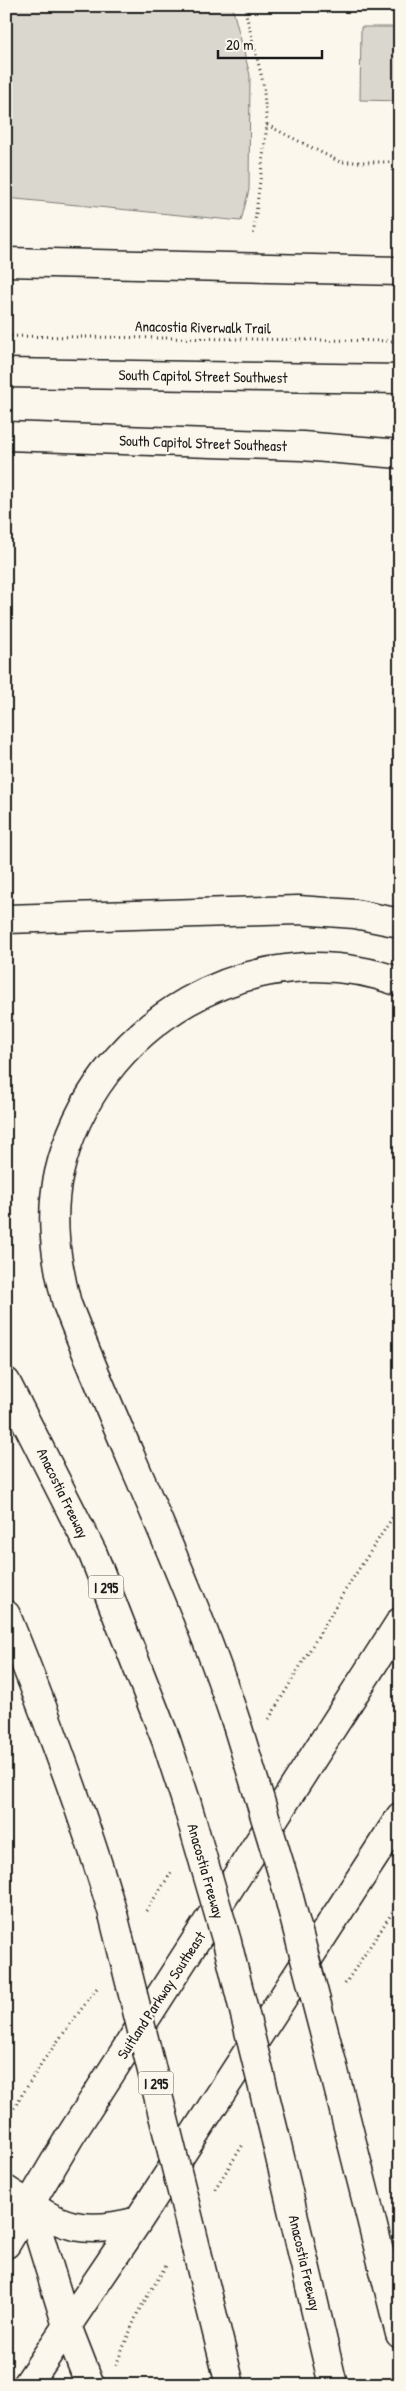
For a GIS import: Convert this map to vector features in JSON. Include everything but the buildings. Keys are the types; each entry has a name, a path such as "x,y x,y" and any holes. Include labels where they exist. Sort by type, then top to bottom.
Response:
{"main road":[{"path":"6,262 400,271"},
{"name":"South Capitol Street Southwest","path":"6,372 400,378"},
{"name":"South Capitol Street Southeast","path":"6,436 302,446 400,454"},
{"path":"6,918 298,910 355,914 400,923"},
{"path":"400,982 357,971 300,968 243,978 189,999 160,1018 136,1038 112,1065 92,1093 66,1147 59,1174 54,1223 59,1274 67,1304 180,1571 219,1671 237,1725 285,1882 400,2334"},
{"name":"Anacostia Freeway","path":"6,1382 93,1554 166,1740 186,1801 227,1942 334,2385"},
{"name":"I 295","path":"6,1615 53,1730 94,1848 113,1914 230,2385"},
{"name":"Suitland Parkway Southeast","path":"6,2244 75,2129 400,1622"},
{"path":"27,2385 138,2221 400,1818"},
{"path":"6,2190 56,2220 83,2228 98,2229 138,2221"},
{"path":"30,2205 67,2326 90,2385"}],"path":[{"path":"244,6 263,82 267,125 253,240"},
{"path":"267,125 340,162 400,162"},
{"name":"Anacostia Riverwalk Trail","path":"6,336 400,341"}],"shaded area":[{"path":"6,6 232,6 250,75 249,190 241,221 6,198"},
{"path":"361,27 400,27 400,101 360,100"}]}
